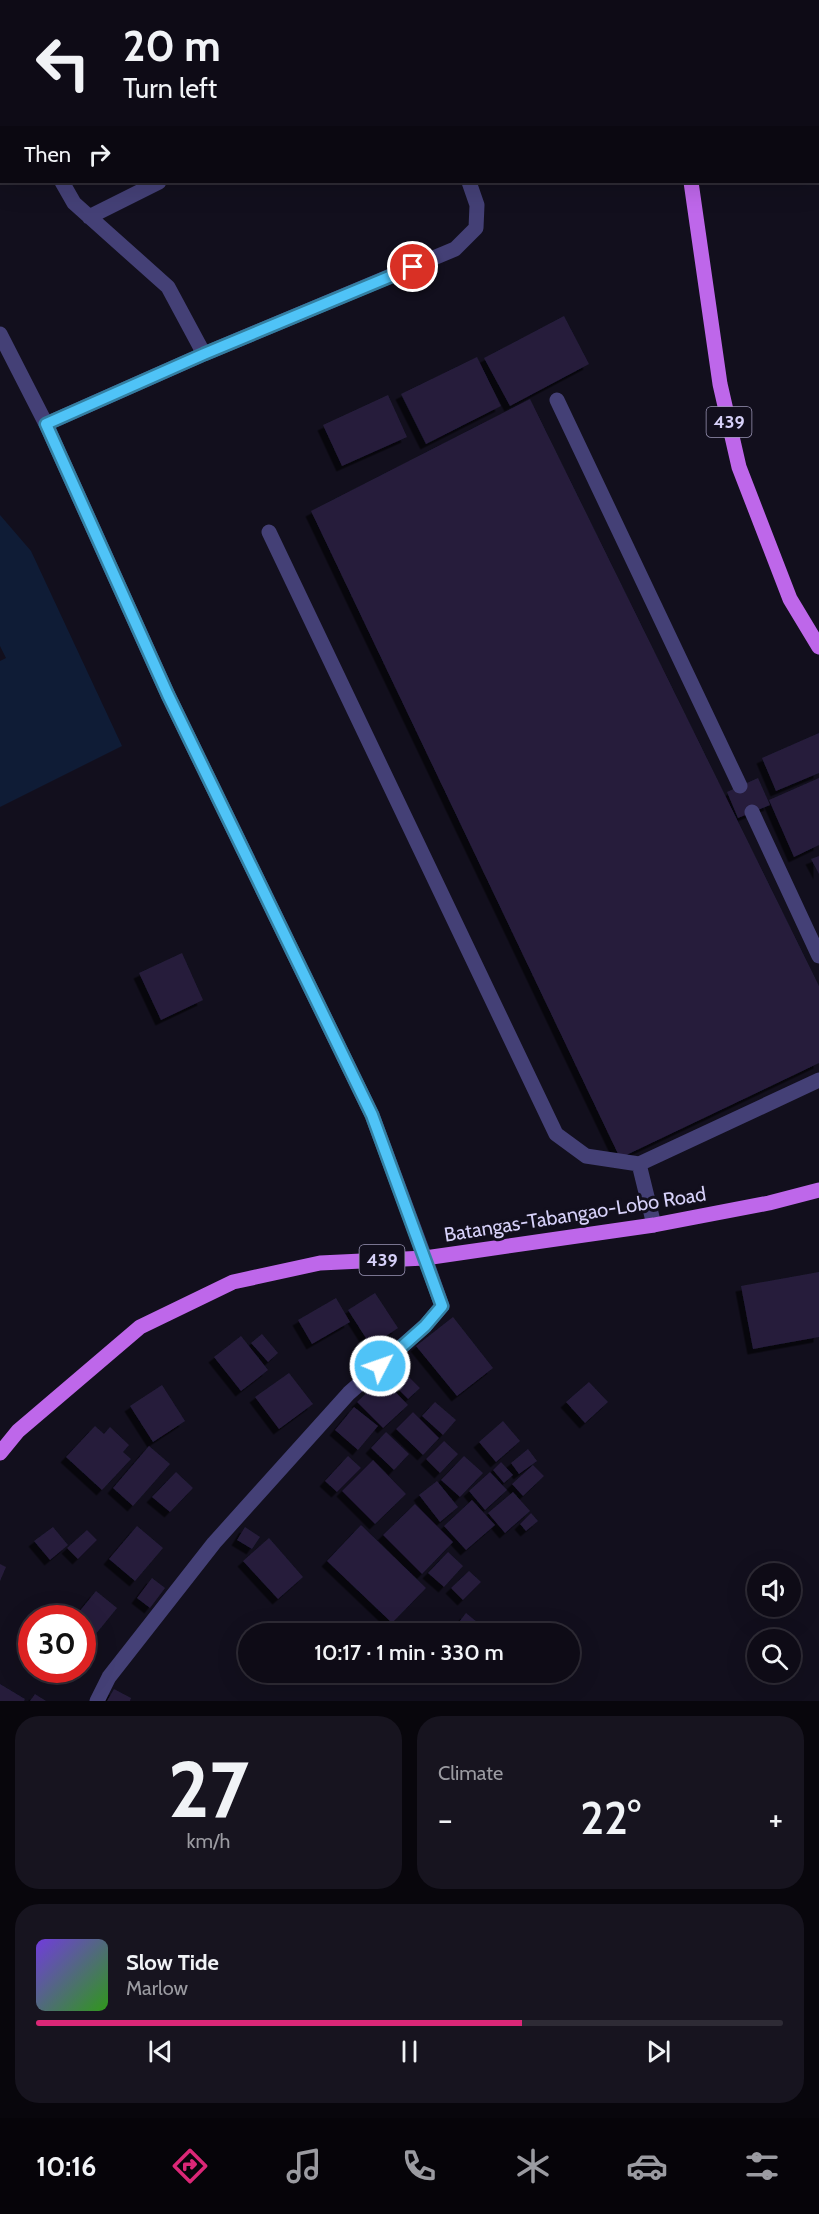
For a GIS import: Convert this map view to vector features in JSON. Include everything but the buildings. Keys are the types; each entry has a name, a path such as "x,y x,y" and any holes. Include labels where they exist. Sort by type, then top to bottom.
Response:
{"main road":[{"name":"439","path":"691,183 720,384 739,467 790,600 819,647"},
{"name":"Batangas-Tabangao-Lobo Road","path":"0,1453 18,1431 140,1327 233,1282 320,1263 425,1258 654,1225 769,1203 819,1190"}],"street":[{"path":"63,183 74,203 168,287 204,354"},
{"path":"89,217 157,183"},
{"path":"46,424 204,354 455,249 476,228 477,205 470,183"},
{"path":"0,334 46,424 168,695 372,1115 442,1306 425,1326 349,1393 214,1543 109,1677 97,1701"},
{"path":"557,400 740,786"},
{"path":"269,532 556,1134 586,1156 639,1164 819,1080"},
{"path":"752,812 819,956"},
{"path":"639,1164 654,1225"}],"water":[{"path":"0,515 31,551 122,746 0,807 0,661 6,658 0,646"}],"route":[{"path":"380,1366 425,1326 442,1306 372,1115 168,695 46,424 204,354 413,267"}]}
